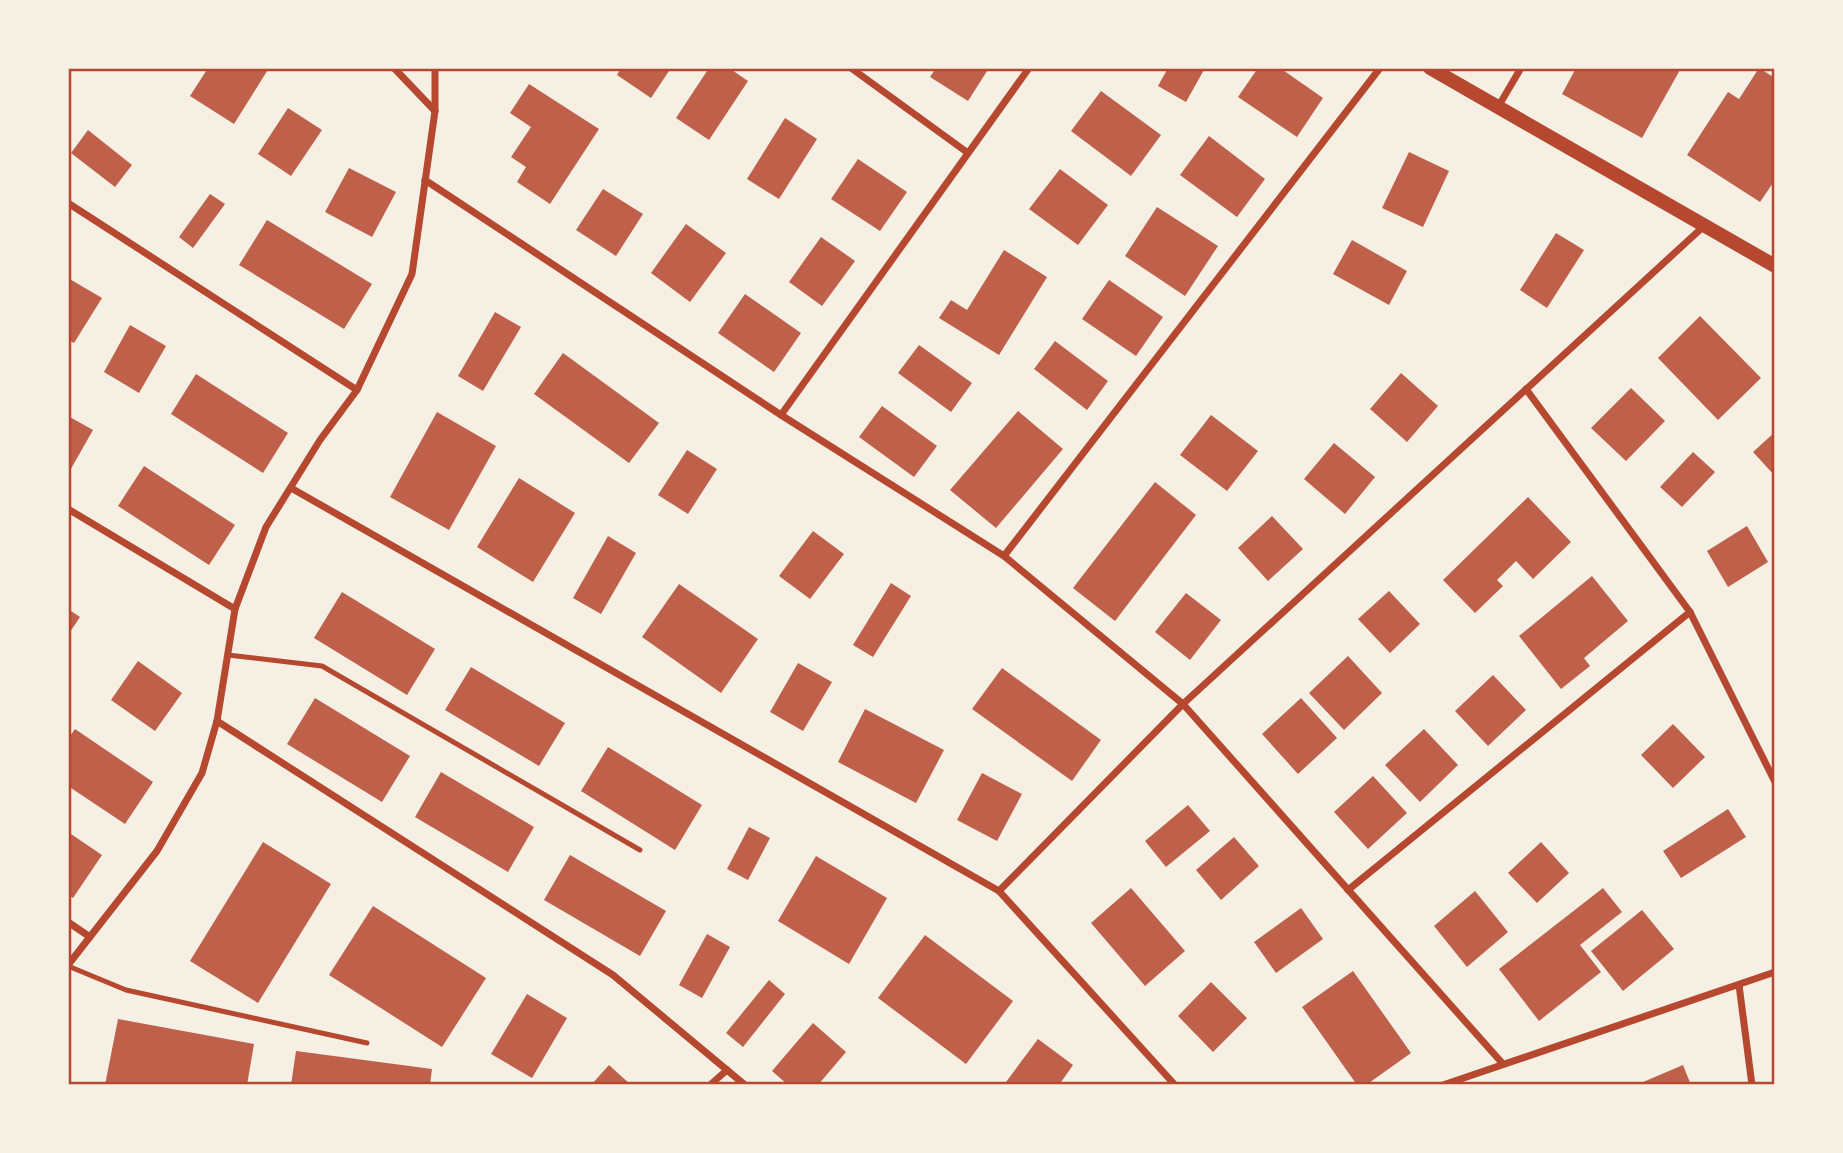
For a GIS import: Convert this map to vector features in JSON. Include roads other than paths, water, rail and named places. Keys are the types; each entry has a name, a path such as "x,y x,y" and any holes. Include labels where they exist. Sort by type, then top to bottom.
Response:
{"main road":[{"path":"1430,68 1774,264"}],"street":[{"path":"394,68 435,111"},
{"path":"68,965 157,852 202,773 217,721 235,609 266,527 357,390 412,274 435,111 435,68"},
{"path":"851,68 968,153"},
{"path":"781,415 1029,68"},
{"path":"1004,556 1380,68"},
{"path":"1498,107 1521,68"},
{"path":"425,180 781,415 1004,556 1183,704 1503,1064"},
{"path":"68,203 357,390"},
{"path":"999,891 1183,704 1704,226"},
{"path":"1526,389 1690,612 1775,782"},
{"path":"290,488 999,891 1175,1085"},
{"path":"68,509 235,609"},
{"path":"1348,890 1690,612"},
{"path":"217,721 613,975 745,1085"},
{"path":"68,922 90,937"},
{"path":"1444,1085 1775,972"},
{"path":"1739,985 1752,1085"},
{"path":"710,1085 727,1070"}],"lane":[{"path":"228,655 322,666 640,850"},
{"path":"68,965 126,990 366,1043"}]}
